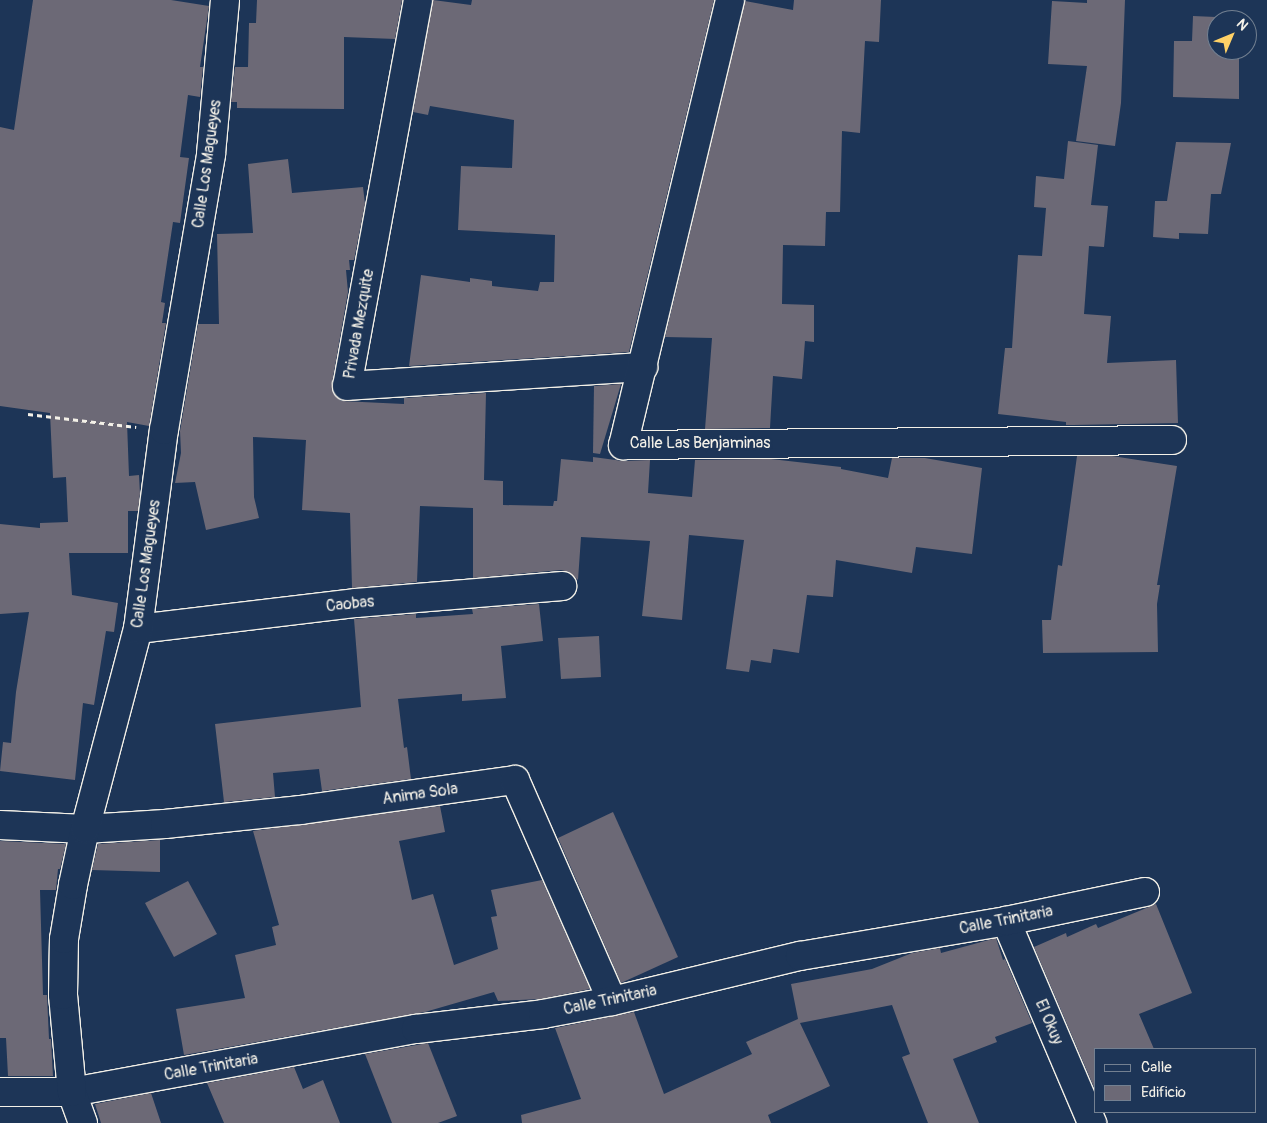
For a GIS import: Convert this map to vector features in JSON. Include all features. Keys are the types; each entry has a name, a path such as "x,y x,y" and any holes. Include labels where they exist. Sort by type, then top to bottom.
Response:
{"street":[{"name":"Calle Los Magueyes","path":"83,1123 72,1092 63,995 64,939 85,829 138,629 164,430 211,154 224,0"},
{"name":"Privada Mezquite","path":"418,0 347,386 642,367"},
{"name":"Calle Las Benjaminas","path":"730,0 623,445 1172,440"},
{"name":"Caobas","path":"138,629 356,602 562,586"},
{"name":"Anima Sola","path":"85,829 301,810 515,780 612,1001"},
{"path":"0,825 85,829"},
{"name":"Calle Trinitaria","path":"0,1092 72,1092 416,1029 543,1014 612,1001 800,956 1006,922 1144,892"},
{"name":"El Okuy","path":"1006,922 1092,1123"}],"path":[{"path":"28,414 164,430"}],"building":[{"path":"33,0 171,0 209,6 200,67 203,67 200,97 188,95 180,157 189,158 180,223 173,222 161,302 165,303 162,323 166,323 149,426 127,422 129,476 139,475 140,494 138,511 128,511 128,553 69,553 72,595 118,603 114,632 106,631 94,705 83,703 75,780 0,771 3,742 11,743 16,692 29,612 0,614 0,524 40,528 40,523 68,522 66,477 53,478 50,413 0,406 0,127 14,130"},
{"path":"257,0 402,0 395,39 344,37 344,109 237,108 237,102 231,102 235,67 248,67 249,23 256,23"},
{"path":"433,0 471,5 472,0 714,0 629,352 409,366 421,275 470,282 470,278 492,281 492,286 538,291 540,282 554,282 555,235 458,230 461,166 512,168 514,120 430,106 428,115 413,112"},
{"path":"794,0 881,0 879,42 865,41 860,133 842,131 840,212 826,212 825,246 783,245 782,304 814,305 814,342 805,341 802,379 773,376 770,428 705,429 712,338 665,337 745,1 793,10"},
{"path":"1087,0 1125,0 1121,103 1115,146 1076,141 1087,66 1048,64 1052,1 1087,3"},
{"path":"1193,16 1207,17 1207,60 1239,60 1239,99 1173,97 1174,41 1192,41"},
{"path":"1068,141 1098,145 1091,205 1108,206 1104,247 1089,246 1084,314 1111,316 1107,363 1176,360 1178,423 1066,425 1066,422 998,414 1005,348 1012,348 1018,255 1042,256 1046,208 1034,207 1036,176 1064,179"},
{"path":"1176,142 1231,143 1221,194 1211,194 1208,234 1179,233 1179,239 1153,237 1155,201 1167,201"},
{"path":"288,159 292,193 363,187 365,204 354,260 349,260 350,270 346,270 348,292 332,383 333,393 341,401 404,404 404,398 486,393 484,480 503,481 503,505 553,506 554,501 557,501 561,459 593,462 593,457 623,461 650,460 648,493 692,497 695,460 771,459 841,467 841,469 888,478 892,458 925,458 982,468 972,554 916,547 912,573 836,560 833,597 807,595 799,653 773,649 771,663 751,660 749,672 726,669 744,540 689,535 682,620 642,616 650,541 581,537 578,580 569,572 561,570 473,578 473,508 420,506 417,582 352,588 350,513 302,510 306,440 253,437 254,497 259,518 206,530 195,482 175,483 181,453 180,431 198,324 219,324 217,234 253,233 248,164"},
{"path":"621,384 600,454 593,453 594,386"},
{"path":"1077,456 1112,456 1177,466 1157,585 1160,585 1157,604 1158,652 1043,653 1042,620 1051,620 1058,565 1062,566"},
{"path":"539,604 543,641 501,646 506,698 462,701 462,694 398,699 404,748 407,747 411,779 322,791 319,769 273,773 275,797 224,802 215,724 361,707 354,619 416,614 416,618 473,614 472,609"},
{"path":"599,636 601,677 561,679 558,638"},
{"path":"440,806 445,832 399,841 412,900 433,894 454,965 498,949 491,917 497,916 491,890 542,880 590,989 541,999 498,1001 494,992 425,1012 184,1055 176,1009 245,998 235,955 276,945 272,927 279,925 253,831"},
{"path":"613,812 678,957 621,983 558,838"},
{"path":"160,840 160,872 92,870 98,844"},
{"path":"0,841 66,844 60,869 58,869 56,890 40,890 43,995 47,995 53,1076 8,1076 6,1038 0,1038"},
{"path":"188,881 217,934 174,957 145,903"},
{"path":"1156,904 1192,993 1139,1014 1154,1048 1094,1048 1094,1087 1034,947 1066,933 1067,937 1096,924 1098,928"},
{"path":"996,938 1003,960 1005,959 1032,1023 995,1037 997,1042 953,1059 979,1123 928,1123 902,1057 910,1054 892,1005 800,1023 830,1086 768,1115 771,1123 522,1123 521,1115 581,1099 555,1028 634,1012 664,1094 752,1054 746,1042 798,1019 791,984 872,969 912,953 940,948 941,953"},
{"path":"428,1043 457,1116 438,1123 392,1123 365,1054"},
{"path":"294,1067 303,1089 323,1080 340,1123 224,1123 207,1083"},
{"path":"151,1093 161,1123 101,1123 95,1104"}]}
